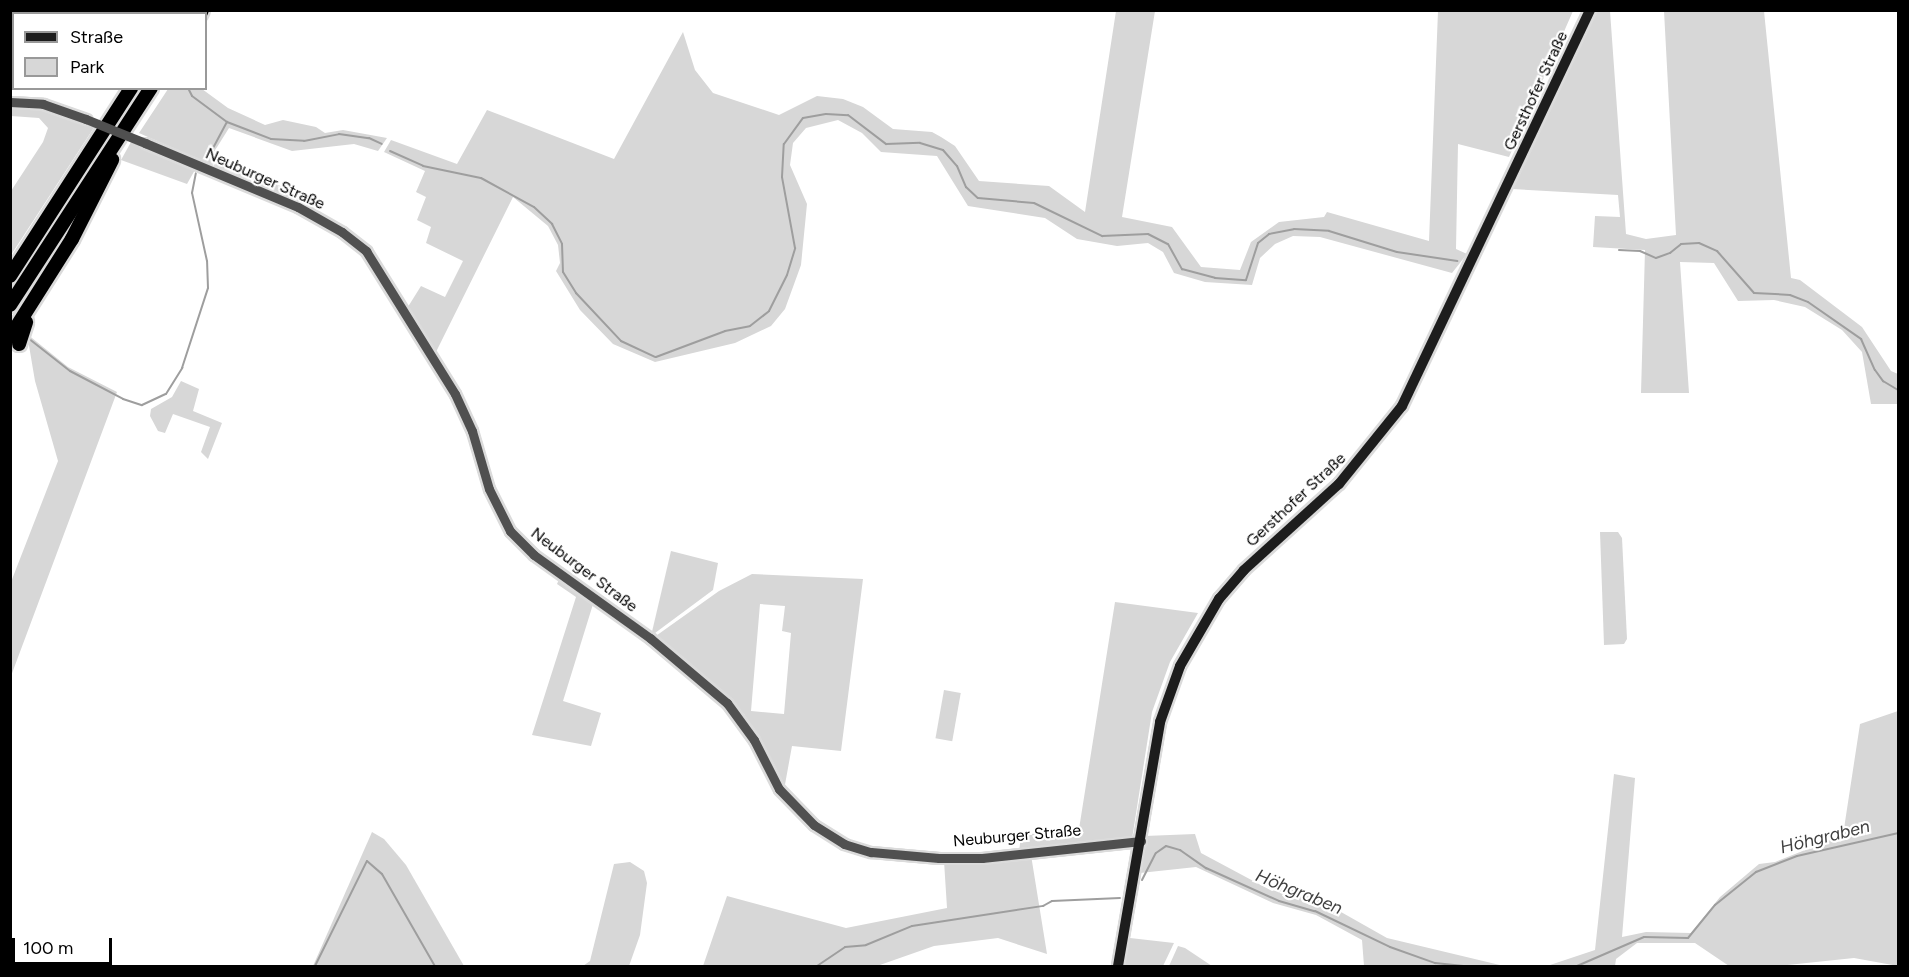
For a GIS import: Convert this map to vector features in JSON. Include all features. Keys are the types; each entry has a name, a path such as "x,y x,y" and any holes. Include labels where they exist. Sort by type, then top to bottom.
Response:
{"highway":[{"path":"10,276 130,90"},
{"path":"10,305 150,90"},
{"path":"15,340 36,298 91,203 125,128"}],"main road":[{"name":"Gersthofer Straße","path":"1118,966 1160,722 1195,635 1244,570 1339,484 1402,406 1590,10"}],"street":[{"name":"Neuburger Straße","path":"10,102 43,104 86,119 298,207 342,232 366,251 455,394 472,431 489,489 510,531 534,555 650,638 727,703 754,740 779,789 814,825 844,844 871,852 939,858 982,858 1141,841"}],"green space":[{"path":"55,11 140,11 139,12"},
{"path":"1116,11 1155,11 1122,217 1172,227 1201,267 1240,270 1251,242 1279,222 1324,217 1327,212 1429,241 1438,11 1573,11 1509,157 1458,144 1456,249 1467,254 1452,273 1320,237 1293,236 1275,244 1260,258 1252,285 1205,282 1174,273 1163,252 1148,243 1117,246 1077,239 1045,218 968,206 937,156 881,152 862,133 838,120 806,128 793,143 790,165 807,204 801,265 785,309 771,326 735,343 655,362 613,344 580,310 556,271 560,263 558,245 548,226 513,197 434,356 406,310 421,286 445,297 463,261 426,243 431,227 417,220 426,197 416,192 425,171 384,152 391,140 457,164 487,110 614,159 683,32 695,70 713,93 779,115 817,96 843,99 863,107 893,129 932,132 941,137 955,146 979,181 1049,186 1085,212"},
{"path":"1594,11 1610,11 1626,234 1646,239 1676,235 1664,11 1764,11 1791,278 1800,280 1862,327 1891,371 1898,374 1898,404 1871,404 1862,352 1842,330 1805,307 1774,300 1738,301 1714,263 1680,262 1689,393 1641,393 1645,250 1593,247 1595,216 1620,217 1618,195 1512,189"},
{"path":"167,90 203,90 228,108 265,125 283,120 316,127 325,133 343,130 387,138 378,151 354,144 292,151 229,128 214,152 216,157 296,193 309,208 139,133"},
{"path":"11,105 30,105 95,126 11,255 11,191 43,142 48,128 39,118 11,116"},
{"path":"131,142 196,168 187,184 121,160"},
{"path":"27,334 68,367 117,392 11,676 11,582 58,461 35,381"},
{"path":"181,381 199,389 193,411 222,423 208,459 201,452 210,427 173,414 165,433 158,431 150,416 151,409 172,397"},
{"path":"1600,532 1618,532 1622,538 1627,639 1624,644 1604,645"},
{"path":"671,551 718,563 713,590 651,636"},
{"path":"752,574 863,579 841,751 792,746 784,790 744,714 653,638 719,591","holes":["760,604 785,606 782,631 791,633 784,714 751,711"]},
{"path":"560,577 594,601 563,701 601,713 591,746 532,735 576,597 557,584"},
{"path":"1115,602 1198,613 1170,662 1152,712 1132,839 1019,852 1021,835 1079,829"},
{"path":"944,690 961,693 952,741 935,738"},
{"path":"1898,711 1898,966 1854,958 1777,966 1729,966 1695,943 1637,943 1616,959 1615,966 1547,966 1595,950 1614,774 1635,778 1622,937 1646,932 1691,933 1720,897 1759,864 1775,862 1843,835 1860,724"},
{"path":"372,832 384,839 406,865 464,966 313,966"},
{"path":"1195,834 1201,853 1272,891 1285,887 1318,899 1387,938 1504,966 1364,966 1362,940 1316,915 1273,903 1196,867 1140,873 1145,836"},
{"path":"1031,855 1047,954 998,938 934,946 877,966 703,966 727,896 846,928 947,908 944,861"},
{"path":"630,862 644,871 647,883 640,935 629,966 583,966 590,961 614,864"},
{"path":"1130,938 1174,943 1163,966 1123,966"},
{"path":"1178,946 1185,948 1212,966 1169,966"}],"waterway":[{"path":"189,90 192,96 227,122 271,139 304,141 339,134 369,138 382,144"},
{"path":"390,151 423,166 481,178 534,207 552,224 562,244 563,272 576,293 621,341 656,357 725,331 750,326 769,311 787,275 795,248 782,177 784,144 803,118 826,114 848,115 886,144 920,143 943,150 957,166 966,187 978,198 1034,203 1102,236 1148,234 1168,244 1182,269 1215,278 1246,280 1258,243 1269,234 1294,229 1329,231 1397,252 1457,261"},
{"path":"212,150 227,122"},
{"path":"28,338 70,371 123,399 142,405 166,394 182,368 208,288 207,261 192,193 196,173"},
{"path":"1619,250 1640,251 1656,258 1670,253 1681,244 1699,243 1717,251 1754,293 1790,295 1808,302 1861,339 1875,370 1883,381 1898,390"},
{"name":"Höhgraben","path":"1577,966 1644,937 1688,938 1715,905 1756,872 1797,856 1898,833"},
{"name":"Höhgraben","path":"1142,880 1156,853 1166,846 1180,850 1206,868 1279,901 1315,911 1390,947 1435,963 1466,966"},
{"name":"Höhgraben","path":"315,966 367,861 382,874 435,966"},
{"name":"Höhgraben","path":"817,966 845,947 866,945 912,926 1043,906 1052,901 1120,898"}]}
